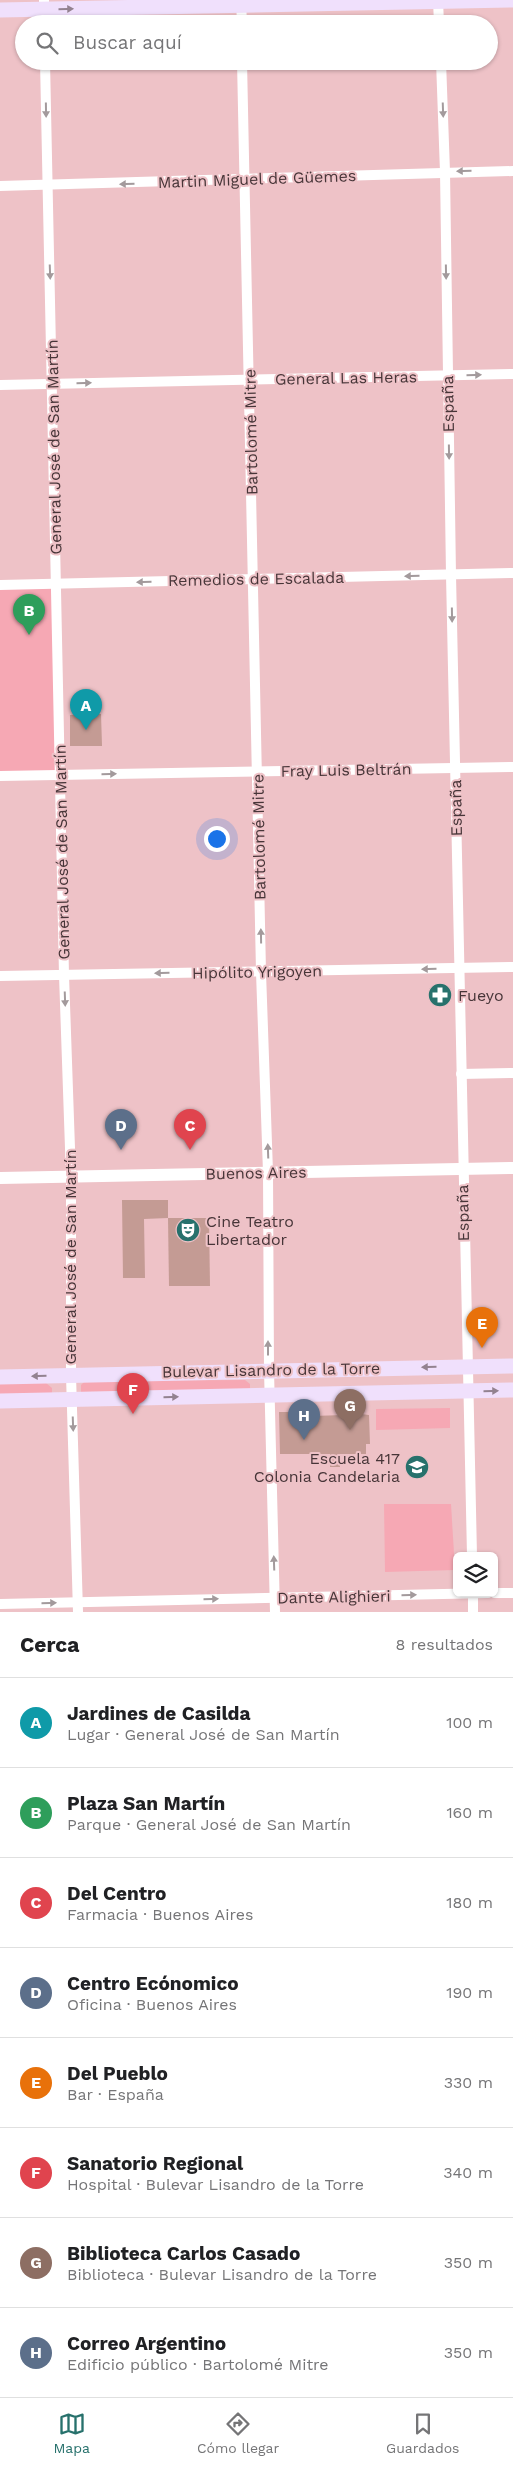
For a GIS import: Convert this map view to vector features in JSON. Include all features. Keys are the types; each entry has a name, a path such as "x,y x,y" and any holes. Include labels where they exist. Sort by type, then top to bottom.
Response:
{"main road":[{"path":"0,10 44,11 241,3 513,0"},
{"name":"Bulevar Lisandro de la Torre","path":"0,1377 513,1366"},
{"name":"Bulevar Lisandro de la Torre","path":"0,1401 513,1390"}],"street":[{"path":"438,1 439,15"},
{"name":"General José de San Martín","path":"45,70 64,975 71,1177 71,1375 78,1607"},
{"name":"Bartolomé Mitre","path":"242,70 261,972 268,1172 268,1370 275,1612"},
{"name":"España","path":"441,70 445,172 450,575 466,1367 472,1552"},
{"name":"Martin Miguel de Güemes","path":"0,186 513,171"},
{"name":"General Las Heras","path":"0,385 513,374"},
{"name":"Remedios de Escalada","path":"0,585 513,573"},
{"name":"Fray Luis Beltrán","path":"0,776 513,767"},
{"name":"Hipólito Yrigoyen","path":"0,976 513,967"},
{"path":"461,1074 513,1072"},
{"name":"Buenos Aires","path":"0,1178 513,1168"},
{"path":"498,1593 513,1593"},
{"name":"Dante Alighieri","path":"0,1604 78,1607 275,1598 453,1594"},
{"path":"473,1597 473,1612"}],"shaded area":[{"path":"56,584 61,775 0,776 0,585"},
{"path":"245,1380 250,1384 250,1390 81,1392 81,1385 85,1381"},
{"path":"0,1383 46,1383 52,1388 52,1394 0,1398"},
{"path":"450,1408 450,1428 376,1430 376,1409"},
{"path":"384,1504 451,1504 453,1570 385,1572"}],"building":[{"path":"101,714 102,746 70,746 70,715"},
{"path":"122,1200 168,1200 168,1218 144,1219 145,1278 123,1278"},
{"path":"168,1218 209,1218 210,1286 169,1286"},
{"path":"279,1412 313,1412 313,1416 344,1415 345,1412 369,1415 370,1444 366,1444 366,1454 339,1454 340,1467 330,1467 330,1454 280,1454"}],"place":[{"name":"Plaza San Martín","path":"29,635"},
{"name":"Jardines de Casilda","path":"86,730"},
{"name":"Fueyo","path":"440,995"},
{"name":"Centro Ecónomico","path":"121,1150"},
{"name":"Del Centro","path":"190,1150"},
{"name":"Cine Teatro Libertador","path":"188,1230"},
{"name":"Del Pueblo","path":"482,1348"},
{"name":"Sanatorio Regional","path":"133,1414"},
{"name":"Biblioteca Carlos Casado","path":"350,1430"},
{"name":"Correo Argentino","path":"304,1440"},
{"name":"Escuela 417 Colonia Candelaria","path":"417,1467"}]}
